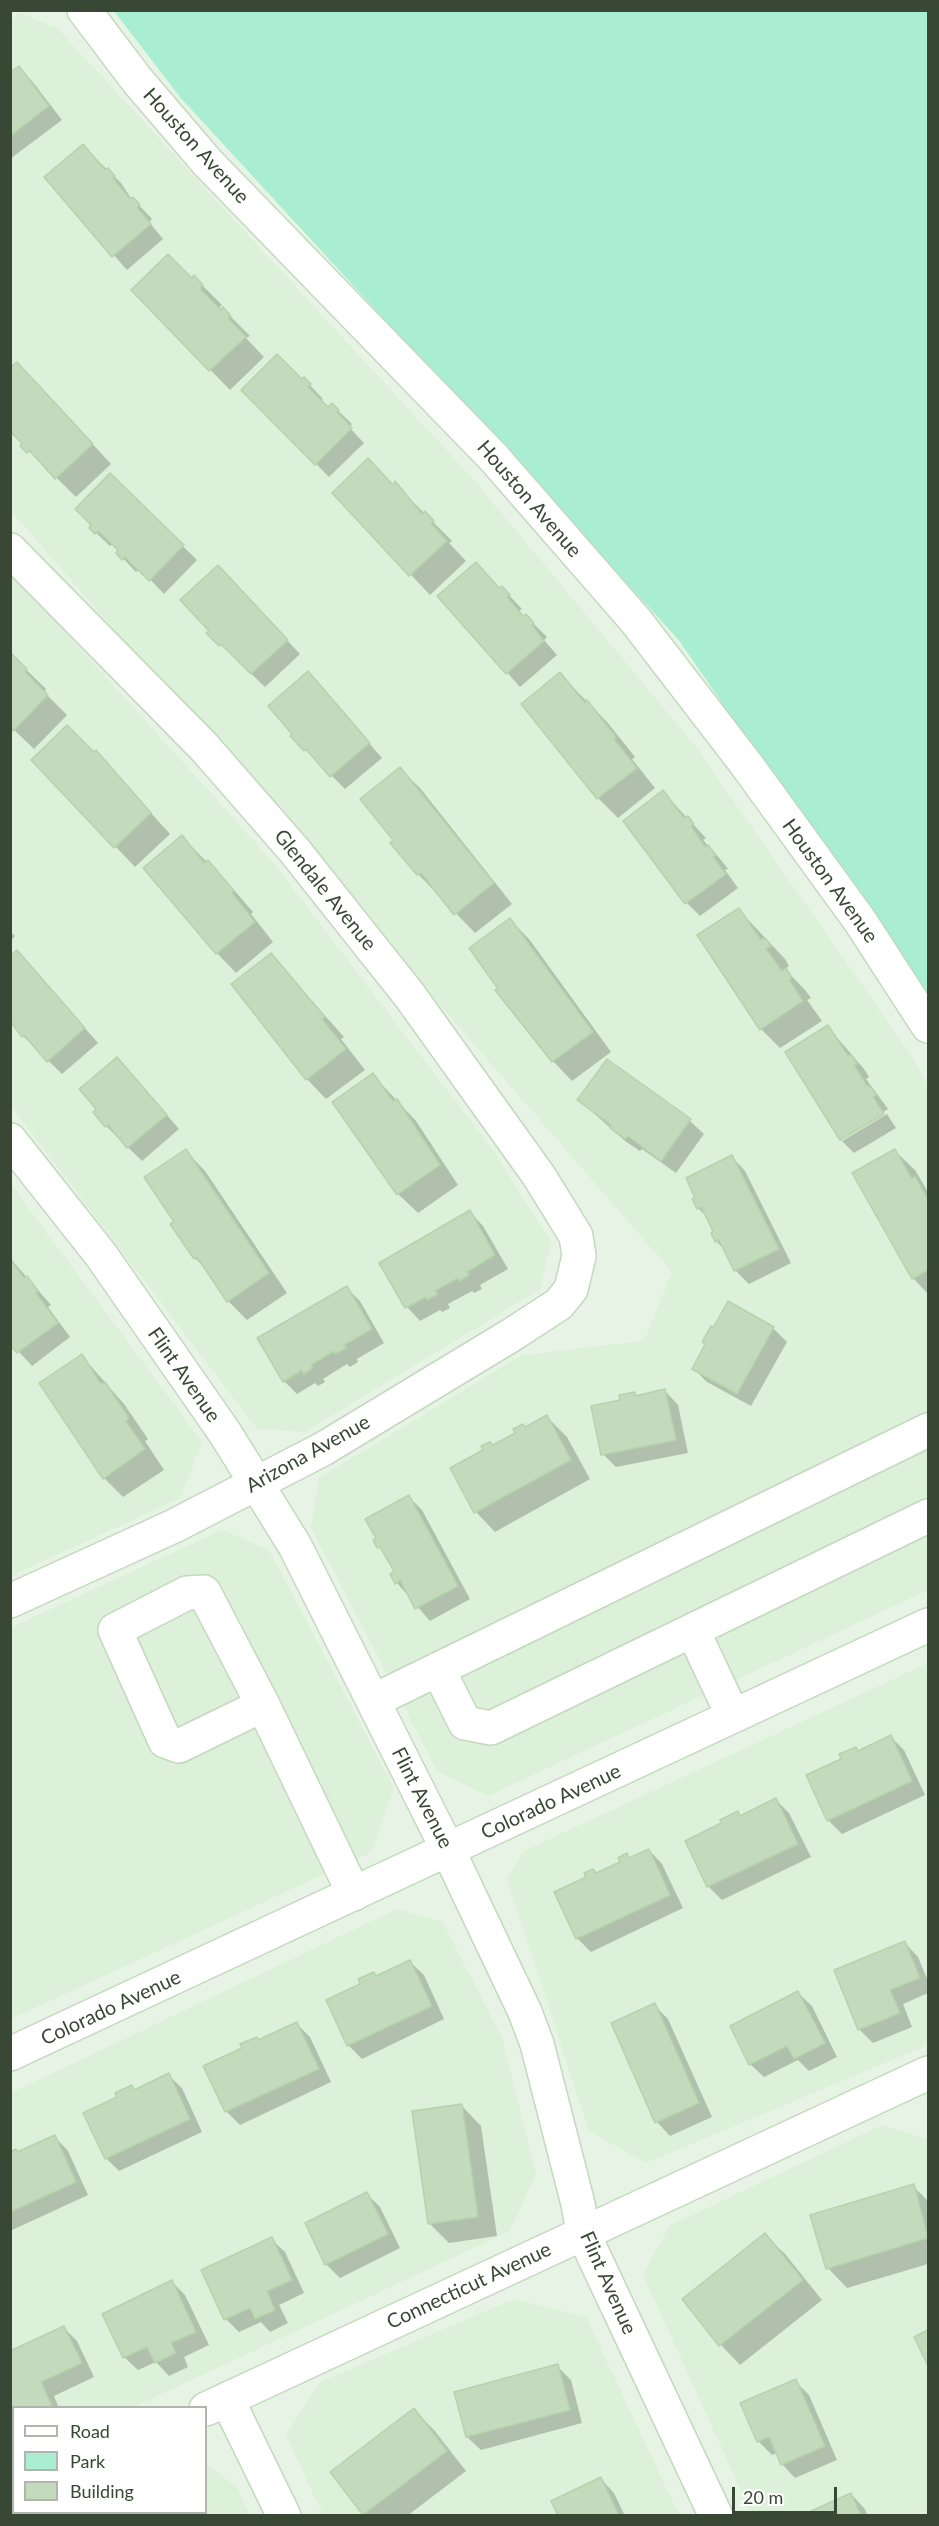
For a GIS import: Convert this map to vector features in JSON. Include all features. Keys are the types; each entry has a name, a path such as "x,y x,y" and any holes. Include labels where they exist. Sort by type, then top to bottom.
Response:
{"street":[{"name":"Houston Avenue","path":"84,10 138,80 207,162 494,458 636,621 746,764 854,912 928,1026"},
{"name":"Glendale Avenue","path":"10,550 204,747 294,850 410,996 539,1176 576,1236 579,1256 577,1270"},
{"name":"Flint Avenue","path":"10,1140 101,1256 225,1433 295,1546 448,1850 525,2012 537,2044 578,2204 583,2233 716,2516"},
{"name":"Arizona Avenue","path":"10,1601 174,1526 323,1449 559,1304 571,1289 577,1270"},
{"path":"373,1701 928,1430"},
{"path":"438,1669 465,1724 491,1728 928,1516"},
{"path":"263,1705 179,1746 165,1741 115,1630 188,1593 204,1592 263,1705 354,1894"},
{"name":"Colorado Avenue","path":"10,2054 928,1625"},
{"path":"693,1631 734,1716"},
{"name":"Connecticut Avenue","path":"216,2404 928,2073"},
{"path":"216,2404 284,2516"}],"shaded area":[{"path":"20,13 57,28 474,480 693,743 914,1059 928,1087 928,1590 488,1796 437,1771 311,1527 319,1478 522,1355 644,1341 672,1272 11,511 10,21"},
{"path":"11,572 272,861 492,1149 551,1242 540,1289 305,1432 257,1429 11,1106"},
{"path":"10,1183 202,1442 180,1498 11,1576"},
{"path":"222,1530 269,1550 394,1788 372,1852 11,2019 10,1628"},
{"path":"928,1663 928,2045 646,2163 589,2131 507,1879 524,1851"},
{"path":"397,1909 443,1922 502,2038 536,2174 510,2231 136,2406 12,2406 11,2465 11,2093"},
{"path":"882,2125 928,2139 928,2515 752,2515 643,2275 669,2226"},
{"path":"514,2299 586,2317 679,2515 323,2515 286,2435 320,2382"},
{"path":"207,2465 237,2487 250,2515 57,2515 207,2514"}],"green space":[{"path":"114,11 928,11 928,1001 678,639 180,97"}],"building":[{"path":"19,66 49,106 10,136 10,72"},
{"path":"83,144 105,170 108,168 115,176 113,178 130,199 133,197 140,205 137,207 151,224 112,257 44,177"},
{"path":"168,254 192,278 194,275 203,285 200,289 221,310 223,307 231,316 228,318 246,337 209,371 131,290"},
{"path":"277,354 302,379 304,377 311,384 308,387 328,407 332,403 352,428 315,465 241,390"},
{"path":"17,362 93,444 55,479 30,451 27,453 20,446 22,443 10,431 10,367"},
{"path":"368,458 393,485 395,481 422,514 425,511 434,521 431,523 447,541 409,576 332,493"},
{"path":"110,473 184,545 149,581 125,557 122,560 116,553 118,550 98,531 95,534 89,528 91,525 75,509"},
{"path":"476,562 499,588 502,586 510,595 507,597 523,616 526,614 534,623 532,625 544,641 506,674 437,596"},
{"path":"218,565 288,640 251,674 221,644 219,646 206,633 209,631 180,600"},
{"path":"10,652 27,669 25,672 48,695 13,731 10,728"},
{"path":"308,671 370,743 330,777 306,749 304,751 290,736 292,734 268,706"},
{"path":"560,672 585,703 587,700 637,768 597,799 521,704"},
{"path":"67,725 94,752 96,750 151,813 114,848 31,760"},
{"path":"400,767 494,883 454,915 421,873 417,875 390,843 393,840 360,799"},
{"path":"663,790 684,818 688,816 694,824 691,826 705,847 708,845 716,855 713,857 726,874 685,904 623,821"},
{"path":"182,835 204,863 208,860 234,891 232,893 255,922 216,954 143,868"},
{"path":"739,908 761,940 765,938 771,946 766,949 782,971 786,968 792,978 789,980 803,1001 760,1030 697,935"},
{"path":"510,918 593,1032 552,1062 495,990 498,989 469,948"},
{"path":"17,950 85,1028 47,1062 24,1035 22,1037 10,1021 10,956"},
{"path":"271,953 325,1017 322,1019 346,1049 306,1080 231,984"},
{"path":"828,1025 848,1056 851,1054 857,1064 854,1065 867,1086 869,1085 876,1095 873,1097 884,1114 840,1140 785,1052"},
{"path":"117,1057 167,1115 127,1148 108,1125 105,1127 93,1112 96,1109 79,1089"},
{"path":"607,1059 691,1119 661,1161 628,1136 625,1139 610,1128 611,1125 577,1100"},
{"path":"373,1073 393,1101 397,1099 440,1165 397,1195 332,1102"},
{"path":"186,1149 269,1273 227,1302 197,1257 194,1259 170,1224 174,1222 144,1177"},
{"path":"895,1149 912,1179 915,1176 928,1200 928,1270 912,1279 852,1173"},
{"path":"732,1155 779,1249 734,1271 719,1240 715,1242 711,1233 713,1231 701,1207 697,1209 686,1178"},
{"path":"470,1210 495,1255 467,1272 469,1275 459,1281 458,1278 435,1291 438,1294 427,1300 426,1297 405,1308 379,1263"},
{"path":"10,1259 24,1278 27,1276 38,1291 36,1293 58,1323 17,1353 10,1345"},
{"path":"347,1286 372,1329 344,1345 346,1348 335,1354 334,1351 311,1365 313,1368 303,1374 302,1370 283,1382 257,1338"},
{"path":"728,1301 774,1327 737,1394 692,1369 705,1344 702,1342"},
{"path":"82,1354 101,1384 105,1382 129,1418 126,1421 145,1449 103,1479 39,1383"},
{"path":"665,1389 676,1440 601,1455 591,1406 620,1400 619,1395 635,1392 635,1396"},
{"path":"547,1415 571,1460 474,1513 450,1468 483,1450 481,1446 490,1442 493,1445 515,1433 513,1429 523,1424 525,1427"},
{"path":"409,1495 458,1586 415,1609 400,1580 395,1584 390,1574 394,1571 380,1547 377,1548 373,1540 376,1538 365,1519"},
{"path":"891,1735 912,1781 827,1821 806,1775 841,1759 839,1754 856,1747 858,1751"},
{"path":"776,1798 798,1844 707,1887 685,1841 721,1823 720,1820 738,1811 740,1816"},
{"path":"649,1849 670,1895 576,1939 554,1892 586,1877 584,1873 593,1869 596,1873 620,1862 618,1858 627,1853 629,1858"},
{"path":"905,1941 920,1978 890,1990 900,2013 858,2030 834,1970"},
{"path":"410,1960 432,2006 347,2046 326,2000 360,1984 358,1979 374,1972 376,1976"},
{"path":"798,1991 825,2043 794,2059 787,2046 749,2065 730,2026"},
{"path":"655,2003 699,2103 655,2123 611,2023"},
{"path":"297,2022 319,2069 225,2112 203,2066 242,2048 240,2044 257,2037 258,2040"},
{"path":"169,2073 190,2119 105,2159 83,2113 117,2097 115,2093 132,2085 134,2090"},
{"path":"462,2104 478,2217 428,2224 412,2111"},
{"path":"55,2135 76,2182 10,2212 10,2152 16,2149 17,2152"},
{"path":"914,2184 928,2238 826,2269 810,2215"},
{"path":"367,2192 388,2234 325,2265 305,2223"},
{"path":"765,2233 803,2280 719,2346 682,2299"},
{"path":"272,2237 292,2280 267,2291 275,2310 255,2319 250,2308 224,2320 201,2270"},
{"path":"172,2280 196,2332 171,2343 176,2353 155,2363 147,2347 123,2358 102,2314"},
{"path":"64,2326 82,2363 41,2382 52,2406 12,2406 12,2418 10,2418 10,2351"},
{"path":"928,2330 928,2366 914,2337"},
{"path":"558,2364 570,2410 466,2437 454,2392"},
{"path":"796,2379 825,2446 781,2465 769,2437 757,2442 740,2403"},
{"path":"414,2408 447,2451 363,2515 330,2472"},
{"path":"601,2477 619,2516 558,2516 551,2501"},
{"path":"851,2493 861,2516 811,2516 809,2512"}]}
